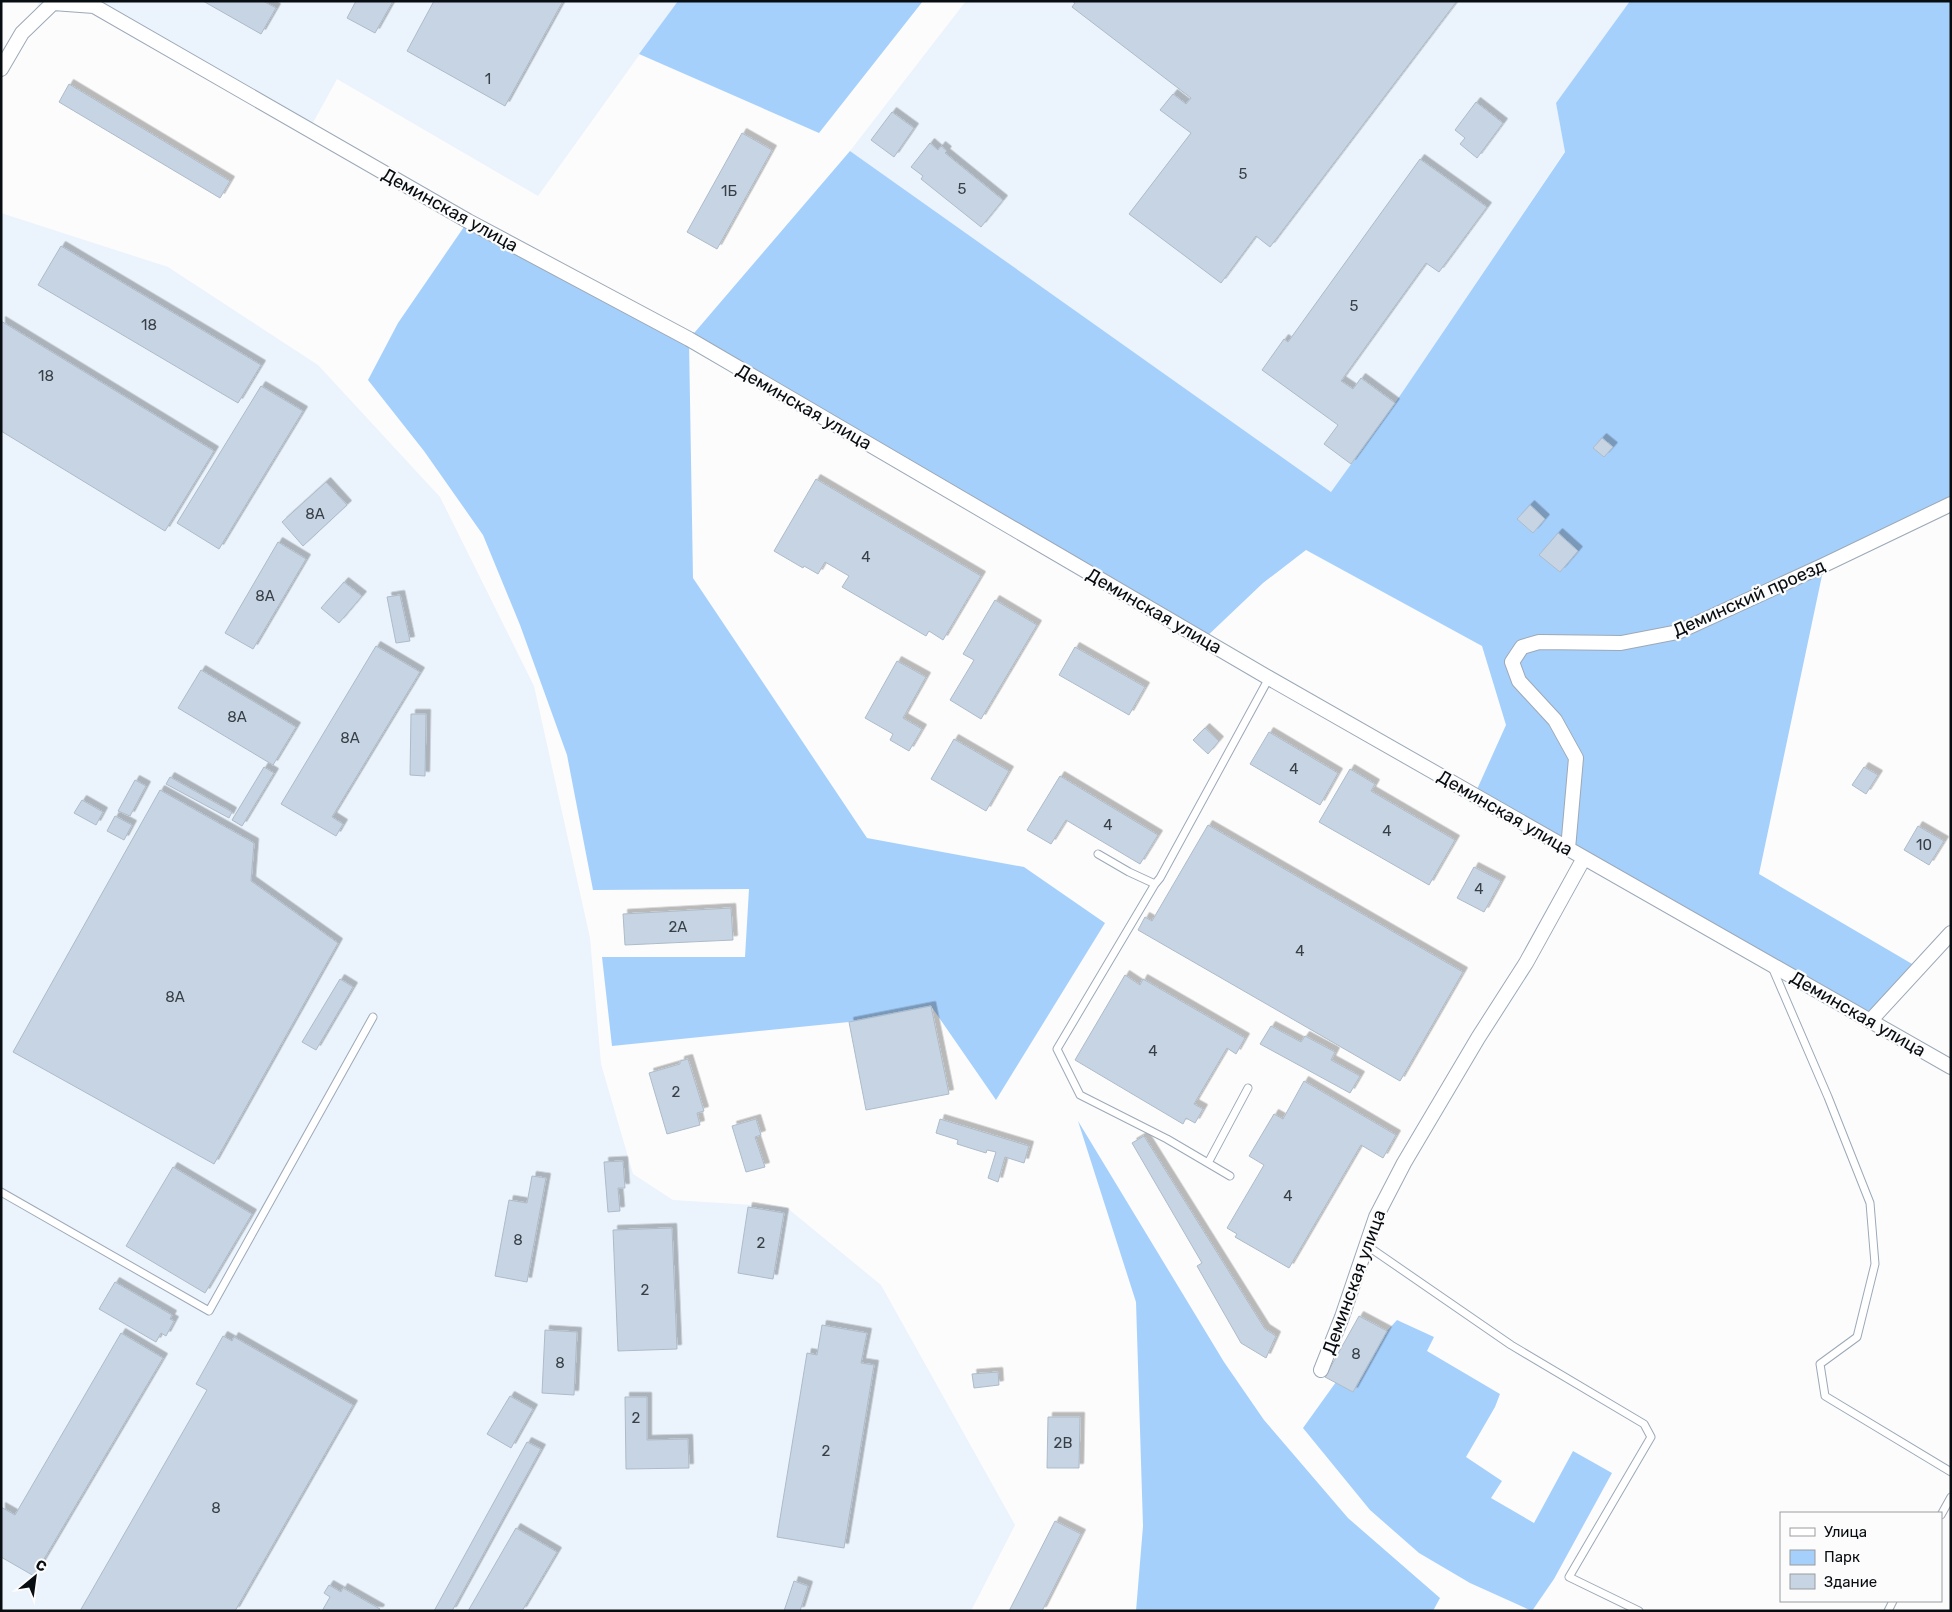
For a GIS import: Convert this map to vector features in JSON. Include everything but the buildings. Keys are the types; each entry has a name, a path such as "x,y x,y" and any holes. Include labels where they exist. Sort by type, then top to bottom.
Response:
{"street":[{"name":"Деминская улица","path":"1,69 22,33 53,2 96,4 468,221 689,339 1269,678 1870,1022 1951,1066"},
{"name":"Деминский проезд","path":"1568,849 1576,758 1555,720 1519,681 1512,662 1522,647 1539,642 1621,643 1678,632 1824,566 1951,504"},
{"name":"Деминская улица","path":"1321,1370 1342,1317 1376,1217 1404,1163 1478,1038 1526,963 1584,858"},
{"path":"1870,1022 1951,934"}],"lane":[{"path":"1230,1176 1166,1139 1080,1095 1057,1049 1160,878 1269,678"},
{"path":"1098,854 1155,884"},
{"path":"1770,964 1828,1097 1870,1203 1876,1264 1857,1337 1820,1364 1826,1396 1951,1472"},
{"path":"1,1192 209,1311 373,1017"},
{"path":"1208,1163 1248,1088"},
{"path":"1366,1245 1512,1345 1644,1424 1651,1437 1569,1577 1639,1611"},
{"path":"1942,1513 1951,1497"}],"shaded area":[{"path":"40,1 678,1 538,196 337,79 309,130 94,6 53,3 22,33"},
{"path":"966,1 1630,1 1556,103 1565,151 1395,403 1331,493 850,151"},
{"path":"1,213 168,267 318,365 440,497 534,686 590,938 601,1064 633,1174 673,1200 786,1207 881,1285 1015,1525 971,1611 1,1611"}],"green space":[{"path":"678,1 923,1 819,133 639,54"},
{"path":"1630,1 1951,1 1951,504 1824,566 1759,874 1919,968 1870,1021 1474,796 1506,725 1482,646 1306,550 1263,583 1203,640 689,340 693,578 867,838 1024,867 1105,923 996,1100 931,1006 849,1022 612,1046 602,957 745,957 749,889 593,890 567,755 520,625 483,535 424,451 368,380 398,323 468,221 689,339 850,151 1331,492 1395,403 1565,152 1556,103"},
{"path":"1078,1121 1224,1362 1264,1420 1348,1518 1440,1598 1433,1611 1136,1611 1143,1526 1136,1302"},
{"path":"1397,1320 1434,1337 1427,1351 1500,1394 1495,1407 1466,1457 1502,1481 1491,1498 1534,1523 1573,1451 1612,1473 1554,1579 1532,1611 1470,1583 1419,1553 1370,1510 1303,1428 1336,1382 1353,1392 1387,1331"}]}
